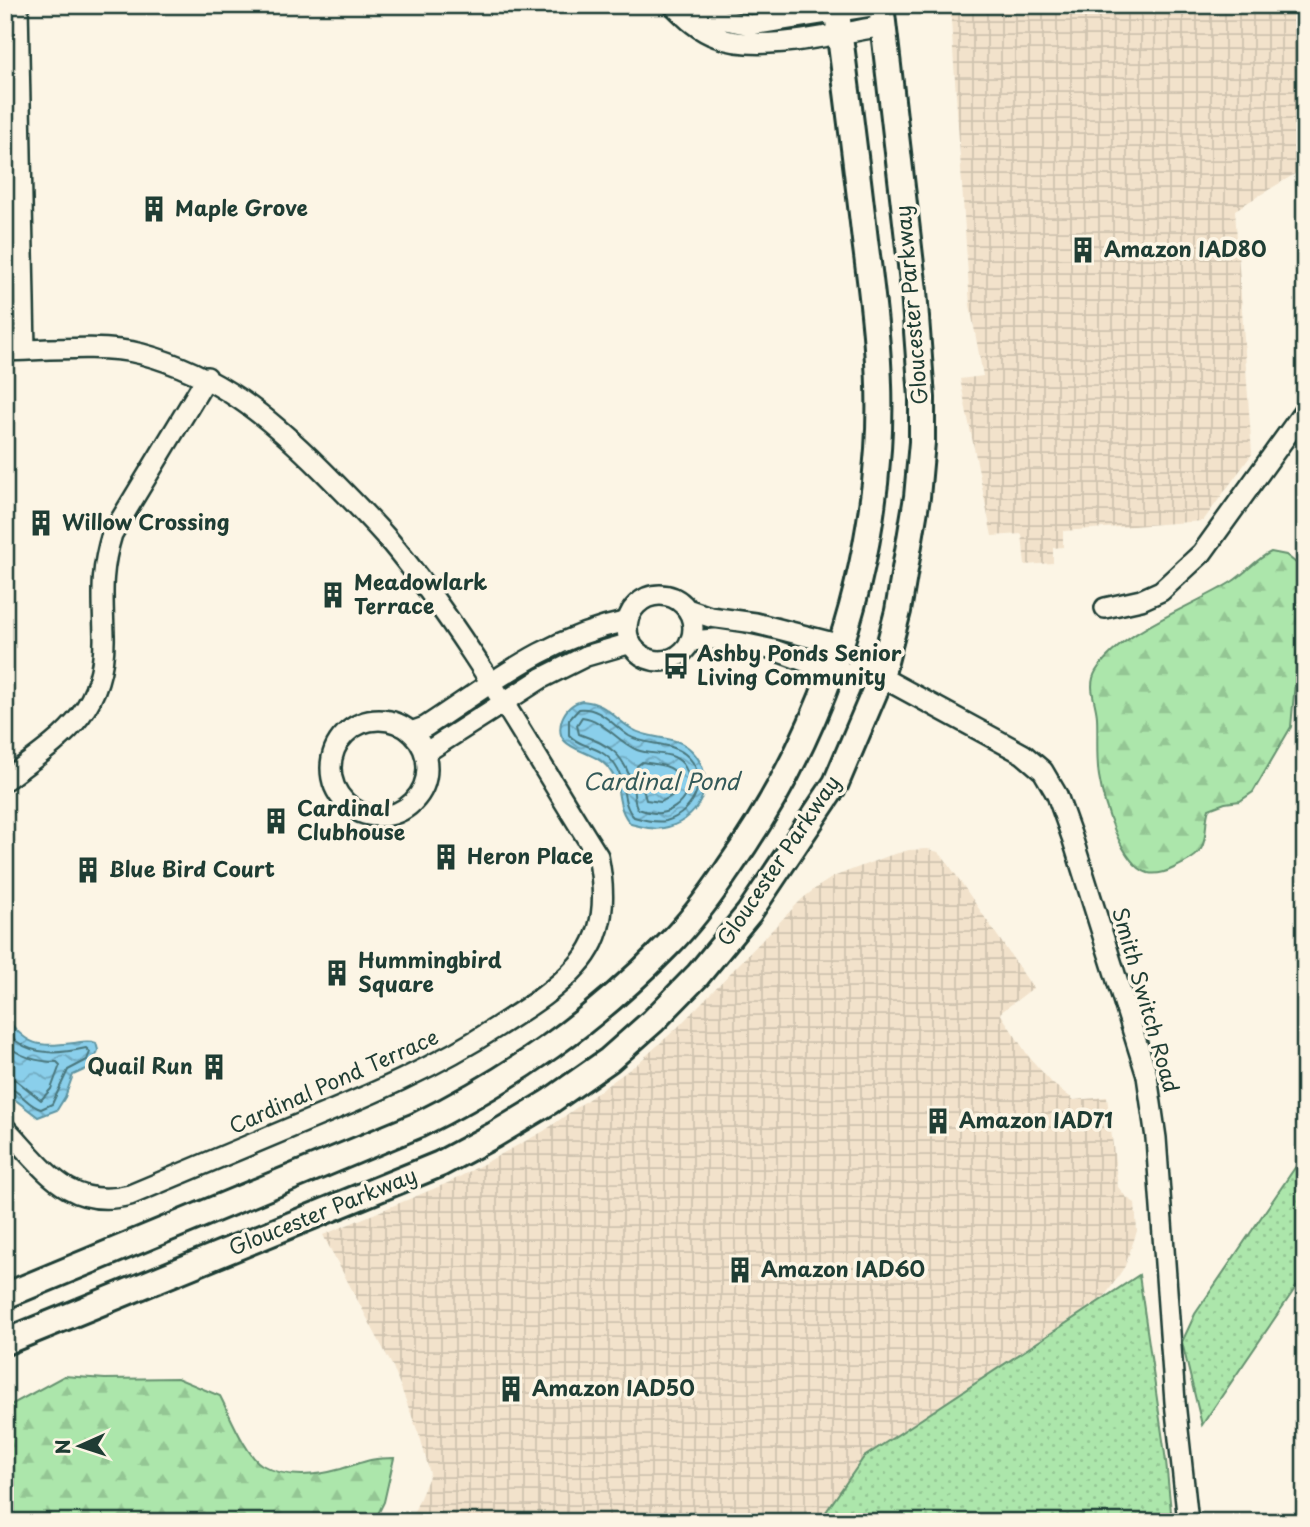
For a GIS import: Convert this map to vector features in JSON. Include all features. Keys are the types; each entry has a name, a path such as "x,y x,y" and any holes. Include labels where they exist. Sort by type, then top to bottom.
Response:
{"main road":[{"name":"Gloucester Parkway","path":"5,1342 440,1164 549,1102 608,1060 653,1021 698,975 749,913 836,783 881,677 898,611 917,497 922,420 914,291 880,12"},
{"name":"Gloucester Parkway","path":"5,1297 418,1125 501,1081 561,1041 616,996 670,944 710,895 774,798 807,735 841,645 860,580 869,532 878,447 876,340 838,17"}],"street":[{"path":"15,351 18,5"},
{"path":"673,5 703,31 727,41 754,44 838,17"},
{"path":"696,5 720,19 751,25 880,12"},
{"name":"Cardinal Pond Terrace","path":"5,1128 61,1185 78,1195 111,1200 130,1195 388,1088 462,1051 531,1006 578,965 598,930 604,907 604,882 598,856 490,682 387,538 291,439 207,377 150,356 116,349 15,351"},
{"path":"5,780 62,738 82,715 93,695 101,666 104,638 104,559 112,534 207,377"},
{"path":"1105,608 1141,600 1161,591 1202,553 1305,410"},
{"path":"660,594 676,598 687,609 693,625 690,641 676,657 661,661 647,658 635,649 627,632 628,621 638,603 660,594"},
{"path":"687,609 710,617 755,623 841,645"},
{"path":"411,732 425,727 533,655 572,636 628,621"},
{"name":"Smith Switch Road","path":"690,641 715,639 750,645 774,650 832,671 881,677"},
{"path":"425,753 542,678 576,660 631,643"},
{"name":"Smith Switch Road","path":"841,645 881,677 1033,760 1050,780 1072,837 1140,1051 1152,1101 1175,1402 1188,1522"},
{"path":"386,720 400,724 411,732 425,753 428,768 422,789 409,807 396,814 382,817 354,810 342,800 335,787 331,773 337,744 358,724 386,720"}],"shaded area":[{"path":"704,5 792,5 793,17 744,22"},
{"path":"950,5 1305,5 1305,168 1235,210 1252,454 1203,521 1063,531 1063,547 1053,548 1053,563 1025,565 1022,534 992,536 960,379 983,376 970,305"},
{"path":"928,849 938,852 945,859 1033,988 1000,1013 1029,1057 1053,1084 1074,1100 1107,1097 1118,1187 1135,1203 1137,1231 1125,1266 1105,1296 864,1456 819,1522 410,1522 430,1474 421,1440 393,1367 323,1235 450,1182 544,1131 637,1064 677,1028 802,899 816,888 833,877 888,856 909,850"}],"green space":[{"path":"1271,552 1286,555 1305,570 1305,639 1297,660 1291,727 1253,792 1240,801 1209,809 1204,841 1198,854 1168,871 1148,873 1138,868 1122,845 1101,787 1093,677 1108,656 1140,631 1233,581"},
{"path":"1305,1153 1305,1274 1202,1425 1182,1342 1195,1314"},
{"path":"1139,1275 1166,1461 1172,1522 819,1522 864,1457"},
{"path":"64,1376 105,1379 177,1378 220,1396 250,1453 262,1465 281,1473 321,1473 373,1460 394,1458 384,1502 374,1522 5,1522 5,1408"}],"water":[{"name":"Cardinal Pond","path":"582,701 604,708 639,733 679,742 692,751 700,762 705,785 697,806 690,815 663,828 631,824 622,810 616,782 609,769 562,738 560,730 567,709"},
{"path":"5,1016 20,1034 34,1043 96,1043 98,1050 93,1066 73,1075 57,1110 38,1117 5,1092"}],"place":[{"name":"Maple Grove","path":"154,209"},
{"name":"Amazon IAD80","path":"1083,250"},
{"name":"Willow Crossing","path":"41,523"},
{"name":"Meadowlark Terrace","path":"333,595"},
{"name":"Ashby Ponds Senior Living Community","path":"676,666"},
{"name":"Cardinal Clubhouse","path":"276,821"},
{"name":"Heron Place","path":"446,857"},
{"name":"Blue Bird Court","path":"88,870"},
{"name":"Hummingbird Square","path":"337,973"},
{"name":"Quail Run","path":"214,1067"},
{"name":"Amazon IAD71","path":"938,1121"},
{"name":"Amazon IAD60","path":"740,1270"},
{"name":"Amazon IAD50","path":"511,1389"}]}
